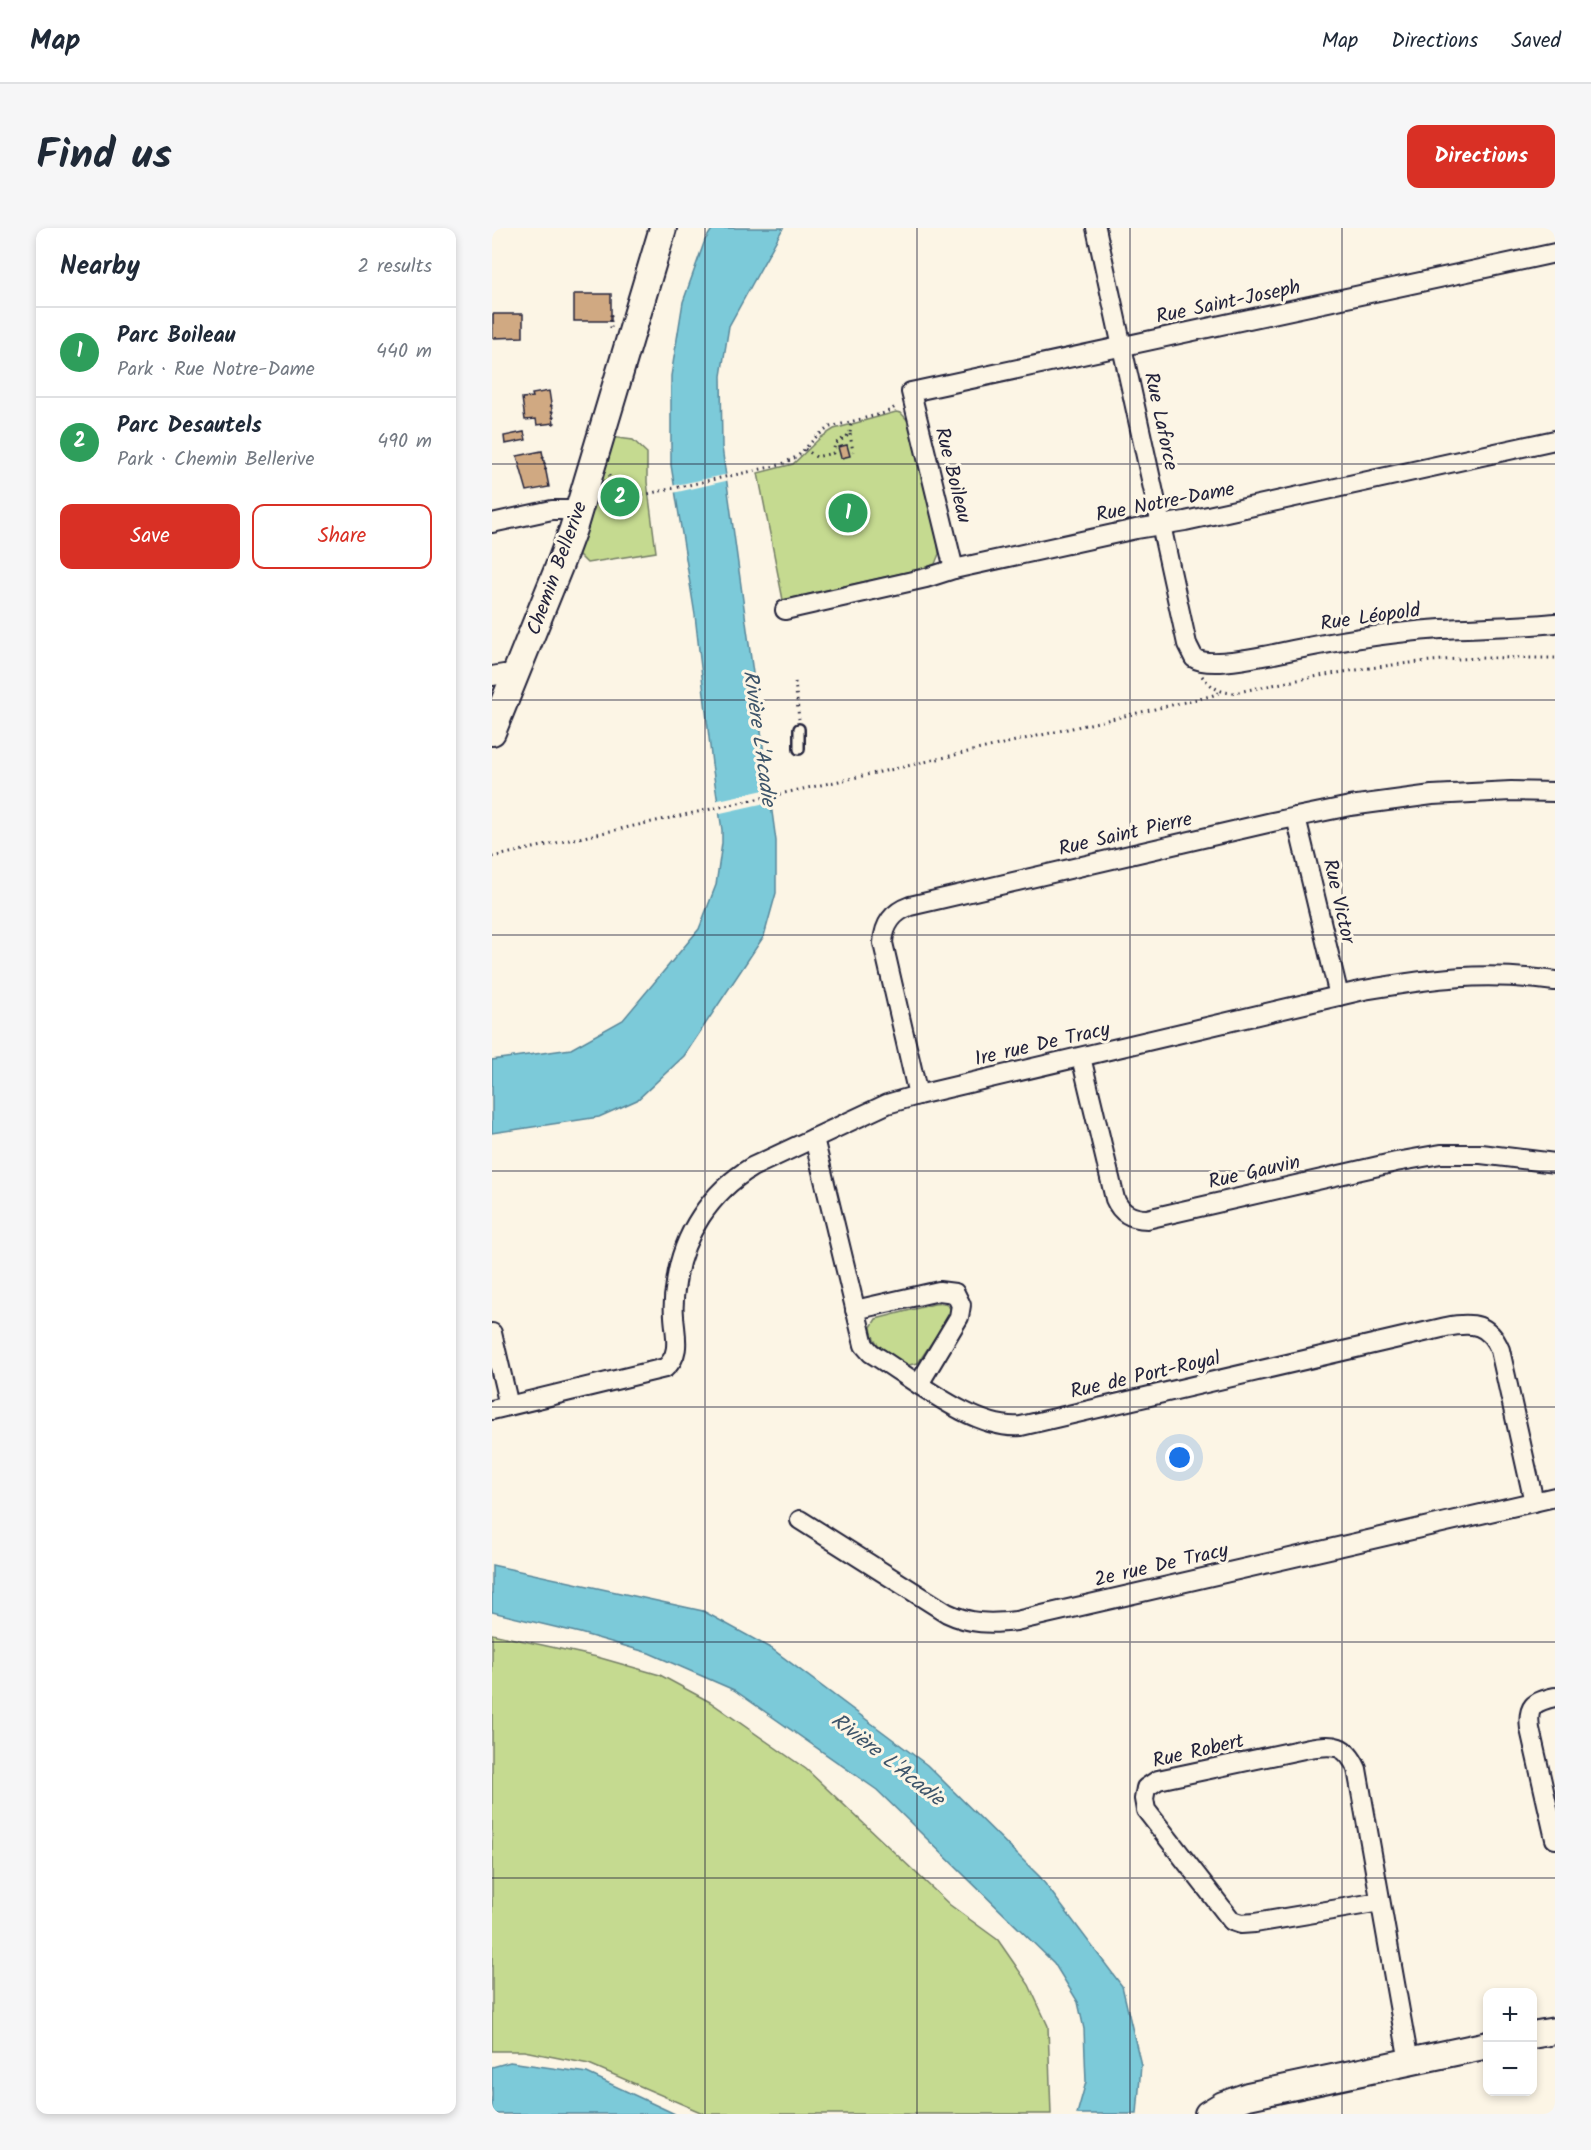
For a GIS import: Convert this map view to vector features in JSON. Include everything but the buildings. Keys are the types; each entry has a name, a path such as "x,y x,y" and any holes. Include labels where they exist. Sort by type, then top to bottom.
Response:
{"street":[{"name":"Chemin Bellerive","path":"492,732 504,676 594,501 663,228"},
{"name":"Rue Laforce","path":"1096,228 1187,644 1198,667"},
{"name":"Rue Saint-Joseph","path":"911,392 1555,253"},
{"name":"Rue Boileau","path":"911,392 954,569"},
{"name":"Rue Notre-Dame","path":"785,610 926,578 954,569 1555,440"},
{"path":"492,523 594,501"},
{"name":"Rue Léopold","path":"1198,667 1200,661 1214,662 1259,657 1368,637 1420,631 1555,622"},
{"name":"Rue Saint Pierre","path":"918,1095 883,943 886,926 896,913 905,908 1296,817 1360,805 1432,795 1511,791 1555,792"},
{"name":"Rue Victor","path":"1296,817 1339,996"},
{"name":"1re rue De Tracy","path":"500,1408 659,1370 672,1361 677,1343 674,1306 677,1276 688,1239 704,1210 720,1192 743,1173 887,1104 1339,996 1421,980 1454,976 1508,975 1555,981"},
{"name":"Rue Gauvin","path":"1082,1057 1115,1199 1122,1211 1138,1219 1147,1219 1396,1162 1441,1154 1481,1154 1555,1163"},
{"name":"Rue de Port-Royal","path":"814,1138 862,1339 867,1349 981,1420 1012,1426 1446,1327 1462,1324 1476,1325 1492,1335 1500,1350 1534,1502"},
{"path":"855,1310 939,1291 955,1293 961,1305 959,1317 920,1384"},
{"path":"492,1333 500,1408"},
{"name":"2e rue De Tracy","path":"800,1520 947,1613 965,1621 992,1623 1028,1618 1555,1497"},
{"path":"1555,1697 1535,1704 1529,1716 1555,1839"},
{"name":"Rue Robert","path":"1380,1902 1255,1923 1241,1924 1232,1921 1146,1810 1144,1799 1146,1788 1158,1780 1309,1748 1328,1745 1342,1749 1357,1770 1409,2062"},
{"path":"1537,2035 1555,2031"},
{"path":"1208,2114 1222,2105 1248,2096 1483,2046"}],"lane":[{"path":"799,729 799,749"}],"path":[{"path":"611,310 611,328"},
{"path":"551,405 557,427"},
{"path":"594,501 624,499 756,471 787,462 825,430 894,409"},
{"path":"851,422 853,452"},
{"path":"805,449 816,457 833,453 835,444 850,434"},
{"path":"543,457 546,472"},
{"path":"607,474 613,477 619,500"},
{"path":"492,857 1069,729 1221,692 1234,693 1338,673 1424,662 1555,658"},
{"path":"1198,667 1212,686 1221,692"},
{"path":"795,682 799,729"}],"green space":[{"path":"896,412 901,413 910,423 925,480 938,545 939,554 935,564 783,600 758,473 793,464 820,438 834,429"},
{"path":"610,437 633,440 647,453 647,482 656,552 587,563 574,550"},
{"path":"934,1304 948,1306 951,1310 950,1315 918,1363 909,1365 890,1355 875,1341 871,1327 876,1319"},
{"path":"492,1634 597,1657 660,1675 710,1702 806,1769 950,1905 998,1940 1029,1985 1048,2026 1051,2114 705,2114 589,2064 524,2051 492,2051"}],"water":[{"name":"Rivière L'Acadie","path":"713,228 783,228 729,326 721,376 722,447 776,841 776,893 764,936 684,1056 637,1100 599,1117 492,1133 492,1060 571,1049 623,1020 699,929 716,885 722,830 695,615 671,465 671,376 683,302 705,240"},
{"name":"Rivière L'Acadie","path":"492,1565 703,1611 772,1649 927,1765 1040,1877 1122,1986 1141,2065 1137,2114 1077,2114 1086,2082 1084,2029 1078,2002 1054,1963 877,1790 734,1690 649,1653 580,1633 492,1612"},
{"path":"510,2062 587,2073 675,2114 492,2114 492,2067"}],"pier":[{"path":"729,474 730,480 673,493 671,486"},
{"path":"773,788 774,801 716,814 714,801"}],"place":[{"name":"Parc Desautels","path":"620,497"},
{"name":"Parc Boileau","path":"848,513"}]}
